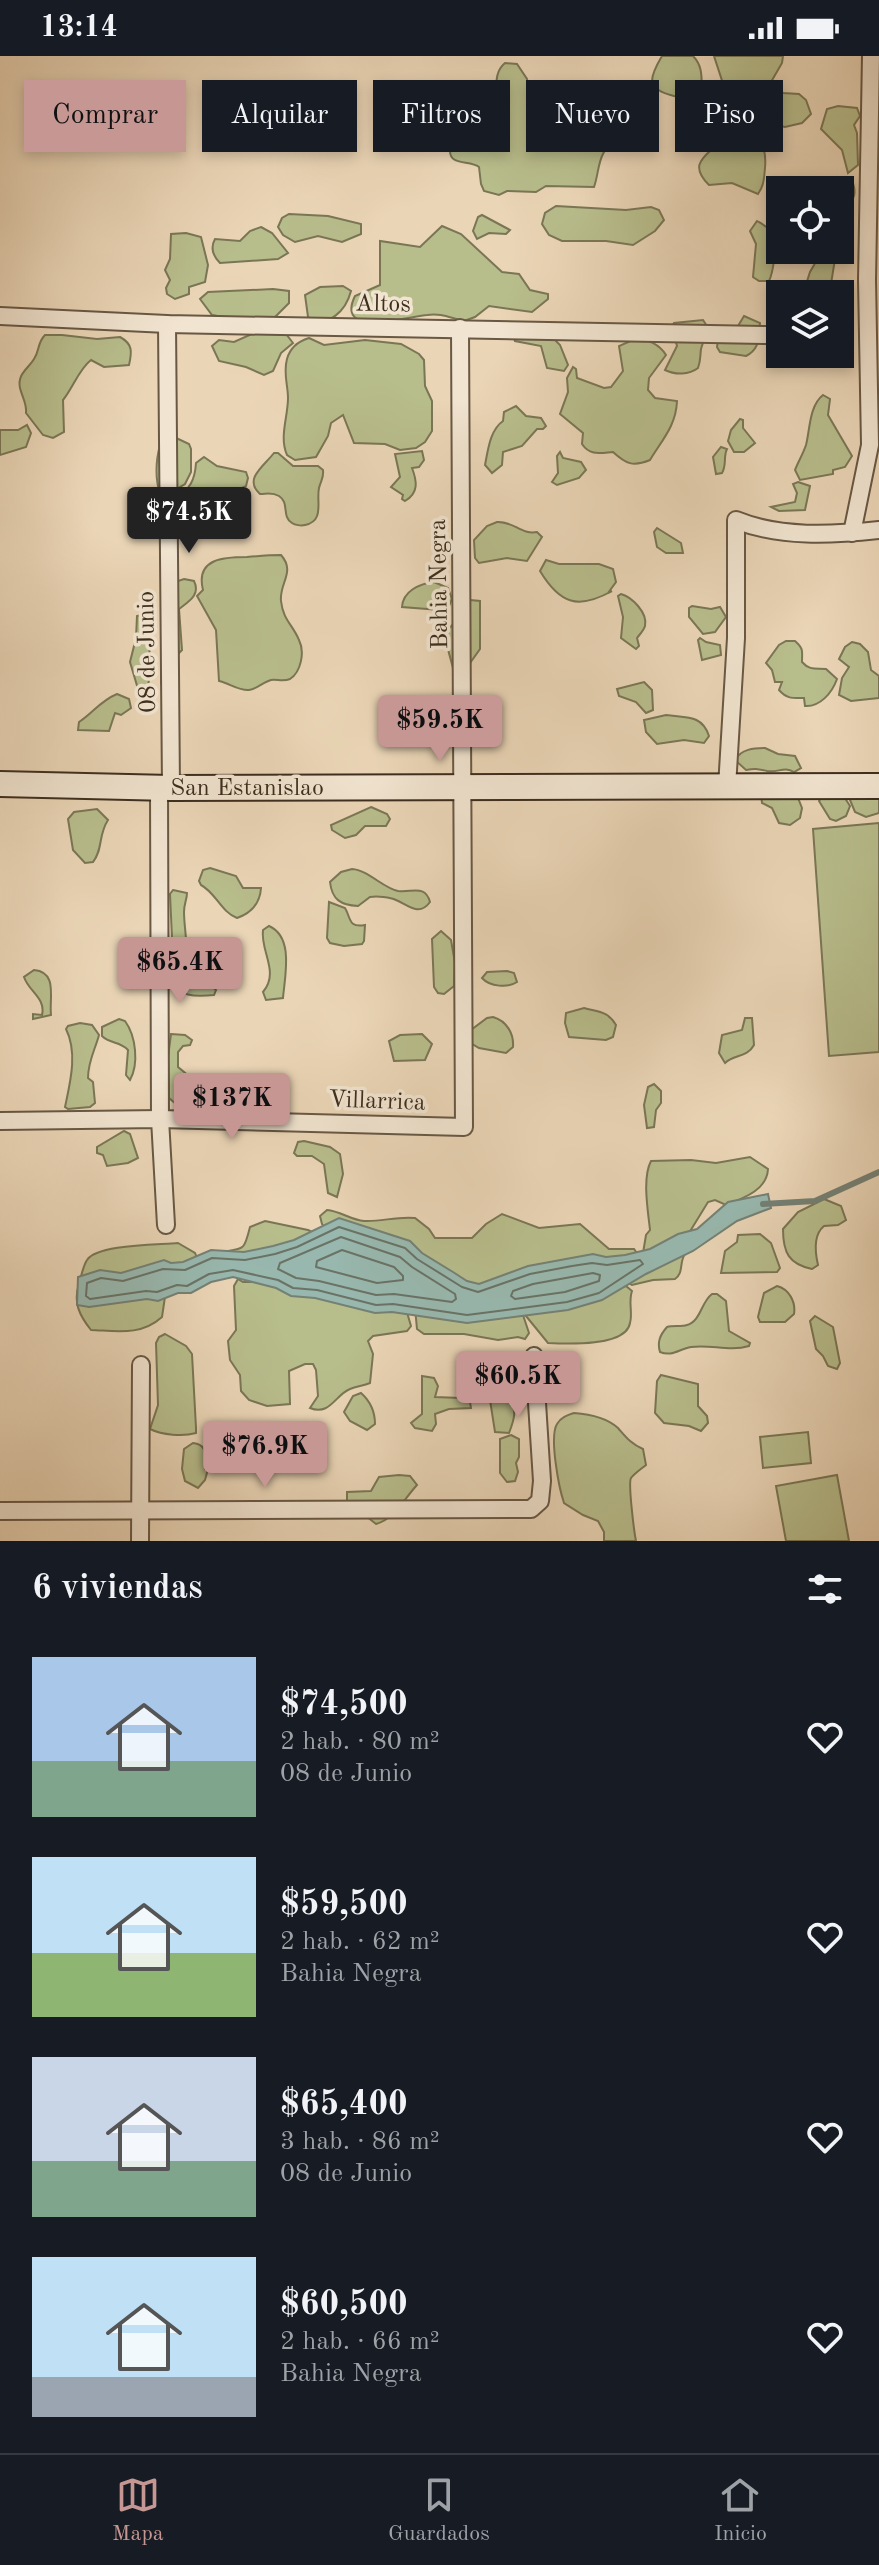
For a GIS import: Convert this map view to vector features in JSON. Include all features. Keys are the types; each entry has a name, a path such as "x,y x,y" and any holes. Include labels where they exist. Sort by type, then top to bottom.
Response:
{"main road":[{"name":"San Estanislao","path":"0,784 165,788 879,786"}],"street":[{"path":"852,533 875,445 867,224 871,56"},
{"name":"Altos","path":"0,316 167,324 766,335"},
{"name":"08 de Junio","path":"166,1225 160,1119 167,324"},
{"name":"Bahia Negra","path":"460,328 464,1127"},
{"path":"727,787 736,638 736,520 753,528 791,532 879,530"},
{"name":"Villarrica","path":"0,1121 160,1119 464,1127"},
{"path":"0,1511 531,1509 540,1501 542,1481 534,1356"},
{"path":"140,1541 141,1365"}],"green space":[{"path":"662,56 693,56 700,69 701,80 675,80 675,96 659,90 659,80 652,80"},
{"path":"714,56 783,56 772,80 722,80"},
{"path":"505,63 517,64 527,79 526,152 604,152 594,187 546,186 536,192 507,191 499,195 484,191 479,167 453,159 450,152 510,152 510,80 497,80"},
{"path":"783,93 799,94 806,100 811,114 802,123 785,127"},
{"path":"838,106 857,108 860,116 854,125 858,165 848,173 842,150 821,129 827,109"},
{"path":"709,152 764,152 764,179 758,194 732,183 709,185 700,172 699,166"},
{"path":"556,206 626,210 651,207 659,210 664,220 655,231 633,245 606,241 562,241 549,235 542,224 545,213"},
{"path":"289,214 328,216 361,224 361,234 342,242 318,236 295,242 283,235 278,227 282,218"},
{"path":"482,215 510,230 506,234 489,233 477,239 473,231 478,217"},
{"path":"757,221 766,227 766,264 773,264 769,280 759,281 753,277 756,244 750,231"},
{"path":"442,226 461,234 502,272 519,274 530,290 548,294 548,299 532,312 489,306 464,321 437,315 376,322 355,317 351,309 355,296 380,285 380,241 420,247"},
{"path":"261,227 272,233 288,253 278,259 220,263 216,258 213,249 215,239 240,241 250,231"},
{"path":"186,233 201,237 208,265 205,282 189,287 189,294 175,299 167,294 166,288 170,280 165,270 170,259 171,234"},
{"path":"815,264 834,264 832,280 807,280"},
{"path":"343,286 351,291 336,316 323,321 308,317 305,295 320,287"},
{"path":"289,291 289,303 275,317 241,320 212,315 200,299 208,292"},
{"path":"744,316 760,323 754,349 746,356 720,352 718,340 738,326"},
{"path":"703,320 707,330 698,368 682,374 665,370 677,346 672,327 674,323"},
{"path":"254,333 286,334 293,343 281,353 273,371 264,375 219,361 212,346 219,340 234,342"},
{"path":"512,333 553,338 560,345 568,365 564,371 547,368 541,346 515,341"},
{"path":"45,335 97,339 120,337 127,342 131,352 129,365 104,367 91,360 87,364 63,400 64,432 53,438 43,435 26,413 19,383"},
{"path":"309,338 324,345 365,340 401,344 419,354 424,360 425,386 432,401 432,431 425,442 416,448 400,450 385,444 354,443 343,415 331,423 328,436 316,457 295,460 287,455 284,441 288,398 286,364 293,348"},
{"path":"635,339 653,343 666,355 649,378 648,390 655,398 677,401 671,425 650,460 634,464 613,452 588,450 582,444 583,433 560,414 568,392 567,378 573,367 577,378 604,388 611,387 623,371 619,346"},
{"path":"823,395 830,399 828,415 852,456 845,467 833,470 833,474 800,480 795,470 806,445 813,412"},
{"path":"516,406 526,416 541,418 546,426 537,429 522,446 503,452 502,465 492,473 485,465 490,441 503,421 504,412"},
{"path":"740,419 755,443 744,452 734,452 728,441 731,430"},
{"path":"27,425 31,433 26,447 0,455 0,430 18,430"},
{"path":"172,436 189,444 191,472 185,484 165,496 160,494 158,488 158,457 160,445"},
{"path":"721,447 727,449 724,467 722,473 716,474 713,457"},
{"path":"422,451 424,460 419,467 412,468 415,490 405,501 403,495 391,487 400,477 395,454"},
{"path":"560,452 563,458 581,462 586,470 579,478 557,485 552,482 558,473 557,456"},
{"path":"274,453 293,466 318,466 323,470 317,515 311,523 292,523 279,496 260,494 255,488 254,478"},
{"path":"204,457 217,466 246,472 246,486 221,494 194,524 179,528 174,525 176,498 188,487 196,463"},
{"path":"798,482 810,486 805,510 779,511 771,507 795,502 797,493 793,484"},
{"path":"497,522 526,532 537,532 542,537 527,561 507,558 479,563 475,558 474,540 487,526"},
{"path":"657,528 681,543 683,553 666,553 657,547 654,532"},
{"path":"281,555 287,567 281,595 282,608 302,650 297,672 290,679 271,680 249,690 219,681 216,630 197,596 203,590 203,571 221,559"},
{"path":"546,560 559,564 599,564 613,569 616,582 608,593 600,597 580,602 571,600 555,591 540,571"},
{"path":"184,579 194,581 196,590 179,609 182,650 171,661 168,678 161,683 161,611 172,583"},
{"path":"434,582 448,588 452,599 449,606 440,610 402,607 405,597 413,589"},
{"path":"621,594 634,602 644,616 645,626 637,638 639,646 636,649 621,638 623,617 618,596"},
{"path":"470,600 480,601 480,649 463,673 453,668 446,642 448,631"},
{"path":"692,606 720,607 726,617 715,632 703,634 689,617"},
{"path":"145,614 149,679 148,687 138,689 130,662 137,616"},
{"path":"700,638 720,645 721,655 702,660"},
{"path":"795,641 800,646 805,665 826,669 837,679 829,694 820,702 805,706 804,698 790,697 779,690 782,682 775,682 772,670 766,663 779,645"},
{"path":"852,642 860,644 868,652 871,670 879,676 879,698 851,701 839,695 842,678 849,667 839,659 845,647"},
{"path":"644,682 652,690 653,710 646,713 636,702 619,696 617,689"},
{"path":"117,694 129,699 131,708 121,715 115,713 109,731 78,730 79,722"},
{"path":"666,715 697,720 709,736 704,743 684,740 657,744 646,732 644,720"},
{"path":"765,748 778,754 795,756 801,768 794,772 746,770 735,760 744,751"},
{"path":"879,792 879,813 866,817 855,812 850,800 854,796"},
{"path":"761,794 798,798 802,808 800,818 790,825 779,823 772,808 762,803"},
{"path":"824,794 843,795 850,806 846,816 836,821 830,819 819,801"},
{"path":"371,807 387,814 390,819 386,826 365,826 356,835 345,838 332,830 331,825"},
{"path":"97,809 108,820 96,857 93,862 85,863 73,850 68,819 74,812"},
{"path":"879,823 879,1052 829,1056 813,829"},
{"path":"210,868 236,876 243,888 261,888 254,907 237,918 231,915 199,881 203,870"},
{"path":"352,869 364,872 398,891 421,891 430,902 422,909 383,897 370,897 358,906 342,903 335,897 330,882 341,872"},
{"path":"173,890 187,893 184,912 186,958 176,965 169,951 172,938 170,894"},
{"path":"329,902 345,908 353,924 365,925 362,944 344,946 330,943 327,938"},
{"path":"269,926 282,939 286,968 283,998 266,1000 263,992 268,984 270,969 263,930"},
{"path":"441,931 451,940 455,963 454,986 444,994 438,993 434,987 432,939"},
{"path":"34,970 42,972 49,981 51,1015 33,1019 33,1014 42,1015 42,1004 24,977"},
{"path":"487,972 514,973 517,982 499,986 482,978"},
{"path":"196,974 216,990 214,995 182,992 170,979 174,975"},
{"path":"584,1008 610,1017 616,1025 613,1037 606,1040 569,1037 566,1013"},
{"path":"493,1017 506,1025 511,1033 513,1047 506,1053 479,1048 469,1042 467,1033"},
{"path":"745,1018 752,1018 754,1045 748,1052 725,1063 719,1053 722,1035 742,1030"},
{"path":"119,1019 129,1027 134,1042 135,1066 130,1080 126,1075 128,1050 102,1036 102,1027"},
{"path":"80,1023 92,1025 99,1035 88,1072 88,1078 93,1082 95,1103 90,1107 68,1109 65,1107 71,1078 72,1048 66,1029"},
{"path":"171,1034 185,1035 192,1040 190,1045 183,1046 178,1052 178,1067 189,1076 194,1094 185,1105 176,1104 169,1098"},
{"path":"422,1034 432,1044 425,1060 394,1061 389,1041 400,1035"},
{"path":"654,1084 661,1091 661,1103 656,1110 654,1127 647,1128 644,1105 648,1087"},
{"path":"124,1131 130,1134 138,1158 107,1166 103,1155 97,1153 97,1147"},
{"path":"298,1142 330,1147 340,1154 343,1174 337,1197 328,1193 324,1164 312,1156 297,1156 294,1153"},
{"path":"750,1157 768,1169 759,1188 726,1205 715,1200 708,1202 689,1233 643,1253 650,1230 646,1185 651,1161 716,1163"},
{"path":"824,1199 841,1206 846,1220 820,1230 816,1244 818,1265 812,1269 798,1264 789,1256 784,1245 783,1229 798,1212"},
{"path":"327,1210 364,1221 415,1218 435,1238 472,1238 502,1214 539,1228 580,1224 609,1249 634,1249 639,1256 511,1296 334,1239 322,1224 320,1216"},
{"path":"265,1221 308,1230 321,1236 328,1261 221,1252 242,1247 250,1227"},
{"path":"760,1234 771,1243 780,1268 777,1272 721,1273 725,1251 737,1242 738,1235"},
{"path":"178,1243 195,1253 201,1268 166,1290 162,1317 137,1330 91,1330 80,1314 77,1303 77,1291 87,1260 115,1248"},
{"path":"685,1254 680,1274 675,1279 632,1285 627,1282"},
{"path":"238,1279 243,1282 270,1282 406,1309 411,1326 407,1331 373,1336 368,1341 373,1354 370,1383 345,1392 327,1407 317,1410 310,1408 318,1396 313,1364 289,1371 290,1404 267,1406 249,1400 241,1391 240,1375 230,1360 228,1341 236,1330 234,1286"},
{"path":"626,1286 632,1291 630,1323 626,1331 607,1340 548,1343 526,1316 533,1310"},
{"path":"777,1286 791,1297 794,1314 785,1322 760,1322 758,1317 764,1293"},
{"path":"712,1294 726,1301 729,1331 750,1343 749,1346 698,1346 672,1353 660,1352 660,1339 667,1327 692,1323"},
{"path":"415,1308 522,1312 529,1333 525,1339 498,1340 464,1334 424,1334 417,1329"},
{"path":"815,1316 833,1327 840,1363 837,1369 828,1366 816,1349 810,1321"},
{"path":"165,1334 186,1346 192,1354 196,1433 173,1435 150,1429 158,1405 156,1343"},
{"path":"661,1375 698,1384 698,1406 707,1416 708,1423 701,1431 664,1423 655,1413 657,1381"},
{"path":"422,1376 434,1378 438,1386 435,1397 461,1398 470,1402 471,1408 449,1409 435,1414 436,1424 432,1431 415,1428 411,1423 422,1414"},
{"path":"499,1376 506,1378 508,1398 514,1411 509,1433 495,1432 490,1400"},
{"path":"361,1393 374,1415 375,1424 367,1430 350,1421 344,1412 353,1396"},
{"path":"574,1413 608,1422 643,1449 646,1465 630,1482 636,1541 604,1541 604,1532 598,1521 564,1503 556,1463 555,1431 560,1420"},
{"path":"808,1432 811,1463 763,1468 760,1437"},
{"path":"511,1435 519,1439 518,1472 515,1481 507,1482 500,1473 500,1439"},
{"path":"193,1443 204,1449 205,1469 208,1469 205,1480 198,1488 185,1481 182,1469 184,1449"},
{"path":"837,1475 849,1541 786,1541 776,1486"},
{"path":"410,1476 417,1485 394,1513 383,1521 376,1524 347,1501 347,1492 371,1491 379,1477"}],"water":[{"path":"768,1194 771,1208 737,1221 693,1251 602,1300 568,1310 467,1323 392,1312 375,1313 315,1298 291,1296 276,1288 233,1277 211,1282 191,1293 178,1293 158,1301 147,1299 89,1307 77,1305 78,1277 100,1270 121,1273 164,1260 183,1262 211,1250 244,1252 273,1246 294,1240 339,1218 410,1241 422,1253 467,1281 479,1284 528,1266 593,1254 606,1257 650,1249 678,1234 697,1229 728,1202"}],"waterway":[{"path":"763,1204 815,1201 879,1172"}]}
